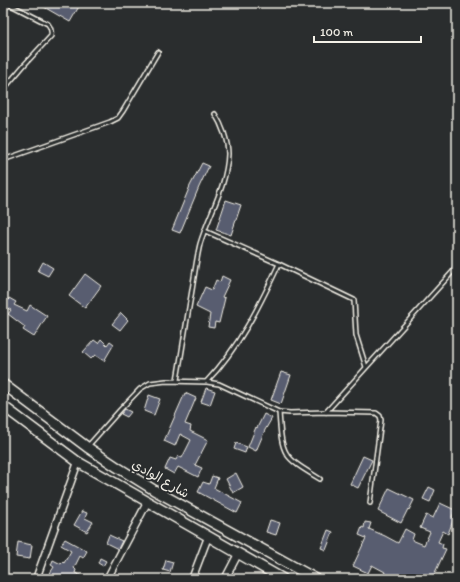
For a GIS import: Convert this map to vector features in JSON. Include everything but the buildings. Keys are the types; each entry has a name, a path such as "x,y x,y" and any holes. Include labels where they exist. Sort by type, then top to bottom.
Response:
{"main road":[{"name":"شارع الوادي","path":"3,384 87,447 154,490 316,579"},
{"path":"3,406 78,462 283,579"}],"street":[{"path":"36,579 78,462"},
{"path":"107,579 147,502"},
{"path":"192,579 208,536"},
{"path":"225,579 238,554"}],"lane":[{"path":"3,90 52,33 48,24 7,3"},
{"path":"3,160 118,118 158,52"},
{"path":"178,380 197,258 205,231 222,187 228,155 224,132 215,114"},
{"path":"205,231 354,300 356,335 366,367"},
{"path":"207,382 216,372 244,331 279,264"},
{"path":"326,412 457,267"},
{"path":"87,447 140,389 150,383 178,380 219,384 279,412 372,412 380,416 381,420 370,503"},
{"path":"279,412 281,442 286,454 296,465 320,479"}]}
